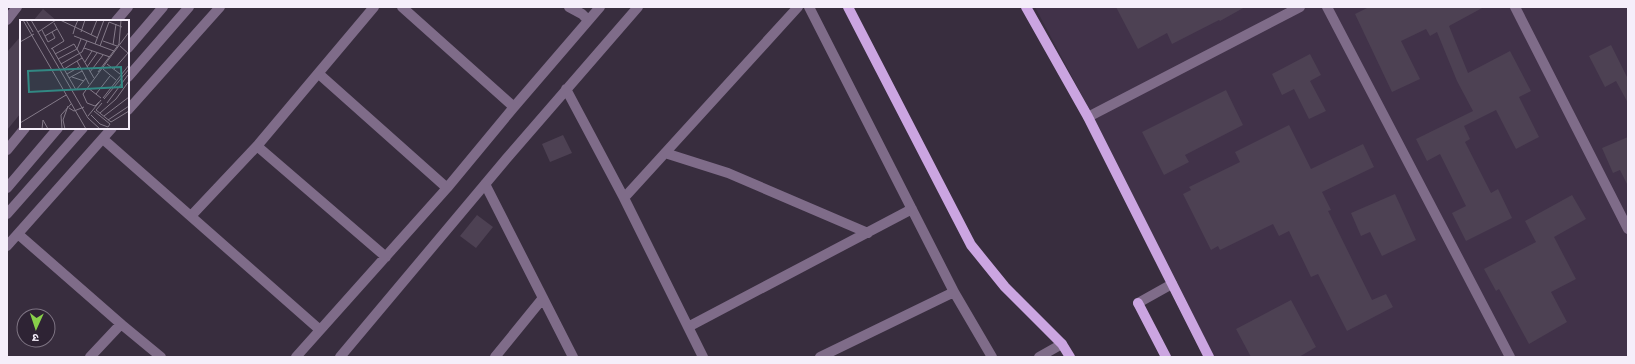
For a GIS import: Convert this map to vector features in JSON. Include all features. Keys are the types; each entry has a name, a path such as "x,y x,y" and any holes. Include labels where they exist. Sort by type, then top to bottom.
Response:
{"main road":[{"path":"848,7 971,245 1005,288 1062,344 1070,357"},
{"path":"1026,7 1088,117 1209,357"},
{"path":"1138,303 1166,357"}],"street":[{"path":"7,20 17,7"},
{"path":"117,20 128,7"},
{"path":"129,47 163,7"},
{"path":"129,76 189,7"},
{"path":"129,109 220,7"},
{"path":"191,216 257,146 374,7"},
{"path":"402,7 514,106"},
{"path":"569,7 583,14"},
{"path":"296,357 447,188 514,106 583,14 600,7"},
{"path":"340,357 485,184 638,7"},
{"path":"624,198 798,7"},
{"path":"809,7 954,292 992,357"},
{"path":"1088,117 1300,7"},
{"path":"1328,7 1510,357"},
{"path":"1515,7 1628,229"},
{"path":"319,74 447,188"},
{"path":"566,89 624,198 703,357"},
{"path":"7,150 24,129"},
{"path":"7,188 57,129"},
{"path":"7,214 82,129"},
{"path":"7,246 111,129"},
{"path":"103,139 320,330"},
{"path":"257,146 386,257"},
{"path":"665,153 728,173 868,233"},
{"path":"485,184 573,357"},
{"path":"688,327 912,209"},
{"path":"18,234 161,357"},
{"path":"1138,303 1172,284"},
{"path":"820,357 954,292"},
{"path":"495,357 543,298"},
{"path":"90,357 121,324"},
{"path":"1039,357 1062,344"}],"shaded area":[{"path":"1035,7 1628,7 1628,357 1214,357 1096,122"}],"building":[{"path":"1116,7 1245,7 1172,44 1167,33 1138,49"},
{"path":"1369,7 1484,7 1449,26 1468,73 1510,51 1531,91 1519,97 1539,137 1516,149 1496,110 1464,126 1470,139 1465,142 1491,193 1498,189 1512,218 1466,241 1452,213 1466,206 1440,154 1427,161 1416,139 1473,111 1457,81 1437,32 1430,36 1426,29 1401,41 1420,79 1392,92 1355,14"},
{"path":"43,9 56,20 34,20"},
{"path":"20,37 20,114 7,130 7,52"},
{"path":"1611,45 1628,79 1628,103 1616,81 1605,87 1589,56"},
{"path":"1310,54 1321,75 1310,81 1326,111 1309,119 1294,89 1282,95 1272,74"},
{"path":"1226,90 1243,125 1185,155 1189,162 1164,175 1142,132"},
{"path":"1289,125 1311,169 1363,144 1374,167 1322,192 1331,210 1328,211 1372,300 1386,294 1393,307 1347,331 1318,274 1311,277 1289,231 1279,236 1273,224 1220,250 1218,246 1211,250 1183,194 1191,190 1189,187 1240,162 1235,152"},
{"path":"563,135 572,153 550,162 542,144"},
{"path":"1628,137 1628,186 1620,170 1613,173 1602,148"},
{"path":"1395,194 1416,240 1382,256 1370,232 1361,236 1351,213"},
{"path":"1572,195 1586,219 1554,237 1576,279 1551,292 1567,322 1529,344 1499,289 1496,291 1484,269 1536,242 1525,221"},
{"path":"477,215 493,227 476,248 460,236"},
{"path":"1291,300 1316,347 1299,357 1251,357 1236,329"}]}
